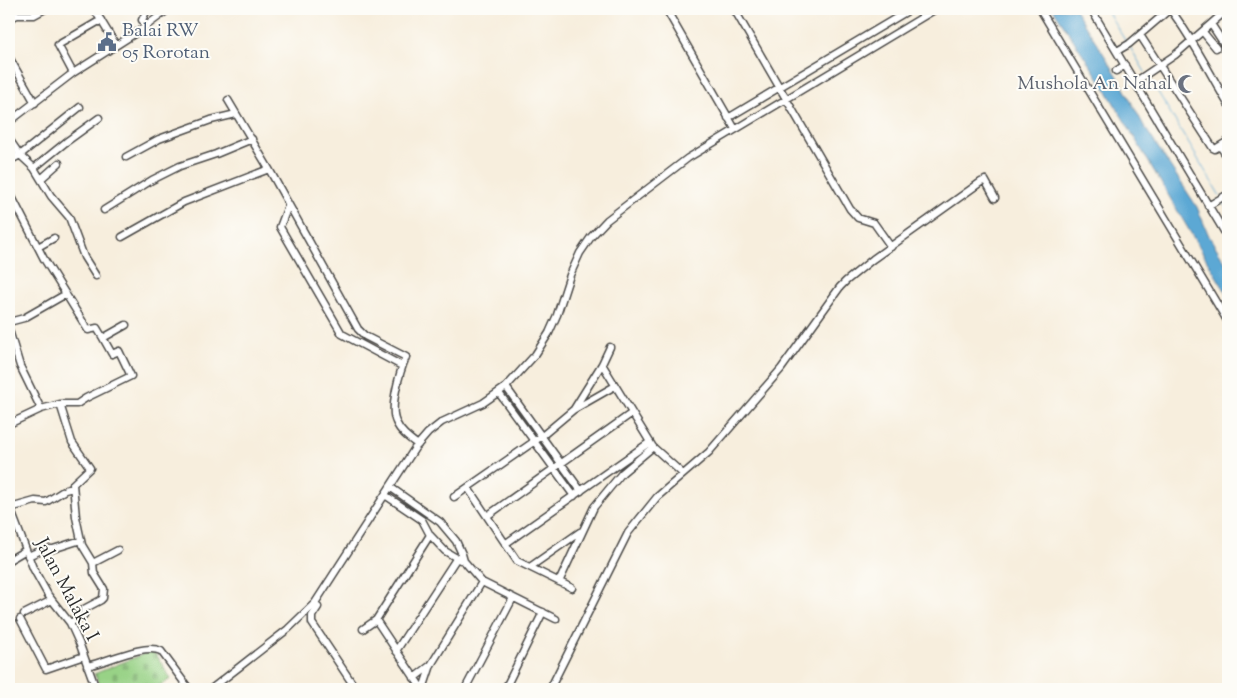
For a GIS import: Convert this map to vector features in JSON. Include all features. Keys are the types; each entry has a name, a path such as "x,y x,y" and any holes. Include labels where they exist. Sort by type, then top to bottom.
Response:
{"street":[{"path":"9,19 17,15 34,15 45,9"},
{"path":"94,9 116,45"},
{"path":"143,9 146,12 142,20 147,26"},
{"path":"9,122 73,73 147,26 169,9"},
{"path":"666,9 736,129"},
{"path":"734,9 850,209 858,218 874,223 891,247"},
{"path":"729,117 911,9"},
{"path":"211,689 280,635 315,603 384,495 428,433 442,422 483,403 499,393 535,355 549,334 570,275 580,254 591,237 607,220 688,158 936,9"},
{"path":"1040,9 1228,322"},
{"path":"1091,9 1211,204 1228,237"},
{"path":"1117,51 1140,35 1170,9 1192,40 1207,70 1226,97 1228,104"},
{"path":"1135,82 1160,65 1227,12"},
{"path":"73,73 58,45 100,20"},
{"path":"1211,24 1228,50"},
{"path":"1203,32 1216,48"},
{"path":"1140,35 1214,148 1228,141"},
{"path":"9,57 35,103"},
{"path":"1116,71 1125,65"},
{"path":"228,100 252,139 358,329 366,336 406,357 402,366 393,411 396,423 404,434 418,445"},
{"path":"9,161 80,107"},
{"path":"126,157 158,139 211,120 236,114"},
{"path":"34,168 99,118"},
{"path":"9,139 34,168 51,196 68,217 84,257 96,276"},
{"path":"104,210 152,180 180,166 252,139"},
{"path":"1220,146 1228,158"},
{"path":"41,180 59,163"},
{"path":"122,237 184,202 269,169"},
{"path":"550,689 628,533 657,497 709,452 781,369 840,287 873,259 985,180 994,198"},
{"path":"9,191 38,247 88,330 98,329 112,354 119,351 132,375 86,398 78,404 60,404 41,409 9,424"},
{"path":"1211,204 1226,195"},
{"path":"288,206 280,227 342,334 402,366"},
{"path":"38,247 54,238"},
{"path":"9,322 24,318 66,294"},
{"path":"103,338 126,325"},
{"path":"352,339 358,329"},
{"path":"9,330 11,343 20,366 41,409"},
{"path":"573,410 602,364 610,347"},
{"path":"602,364 651,445 683,474"},
{"path":"454,497 534,442 573,410 615,386"},
{"path":"506,387 581,491"},
{"path":"499,393 574,496"},
{"path":"9,506 35,501 46,502 73,487 90,468 72,442 60,404"},
{"path":"487,516 632,413"},
{"path":"505,544 651,445"},
{"path":"559,582 581,531 594,507 607,489 651,445"},
{"path":"70,623 84,615 84,609 103,598 104,588 94,573 93,562 82,545 76,517 73,487"},
{"path":"390,487 440,522 450,533 464,561 482,582 556,618"},
{"path":"468,488 517,561 572,588"},
{"path":"384,495 422,520 430,535 445,551 456,559 464,561"},
{"name":"Jalan Malaka I","path":"9,506 37,576 52,600 70,623 96,689"},
{"path":"422,520 427,512"},
{"path":"530,567 581,531"},
{"path":"363,629 376,620 430,535"},
{"path":"9,560 27,553 53,549 81,540"},
{"path":"93,562 118,550"},
{"path":"396,651 456,559 462,554"},
{"path":"422,689 431,666 482,582"},
{"path":"465,689 513,598"},
{"path":"52,600 22,616 46,669 84,656"},
{"path":"318,607 312,616 312,623 356,689"},
{"path":"505,689 544,612"},
{"path":"376,620 422,689"},
{"path":"87,666 145,649 155,648 161,651 189,689"},
{"path":"414,678 431,666"}],"green space":[{"path":"153,650 171,679 153,689 102,689 94,674"}],"water":[{"path":"1053,9 1075,9 1117,75 1144,126 1197,207 1209,236 1228,267 1228,296 1105,88"}],"waterway":[{"path":"1106,9 1126,42"},
{"path":"1130,47 1145,72"},
{"path":"1149,77 1220,196"},
{"path":"1223,201 1228,210"}],"place":[{"name":"Balai RW 05 Rorotan","path":"107,42"},
{"name":"Mushola An Nahal","path":"1187,84"}]}
